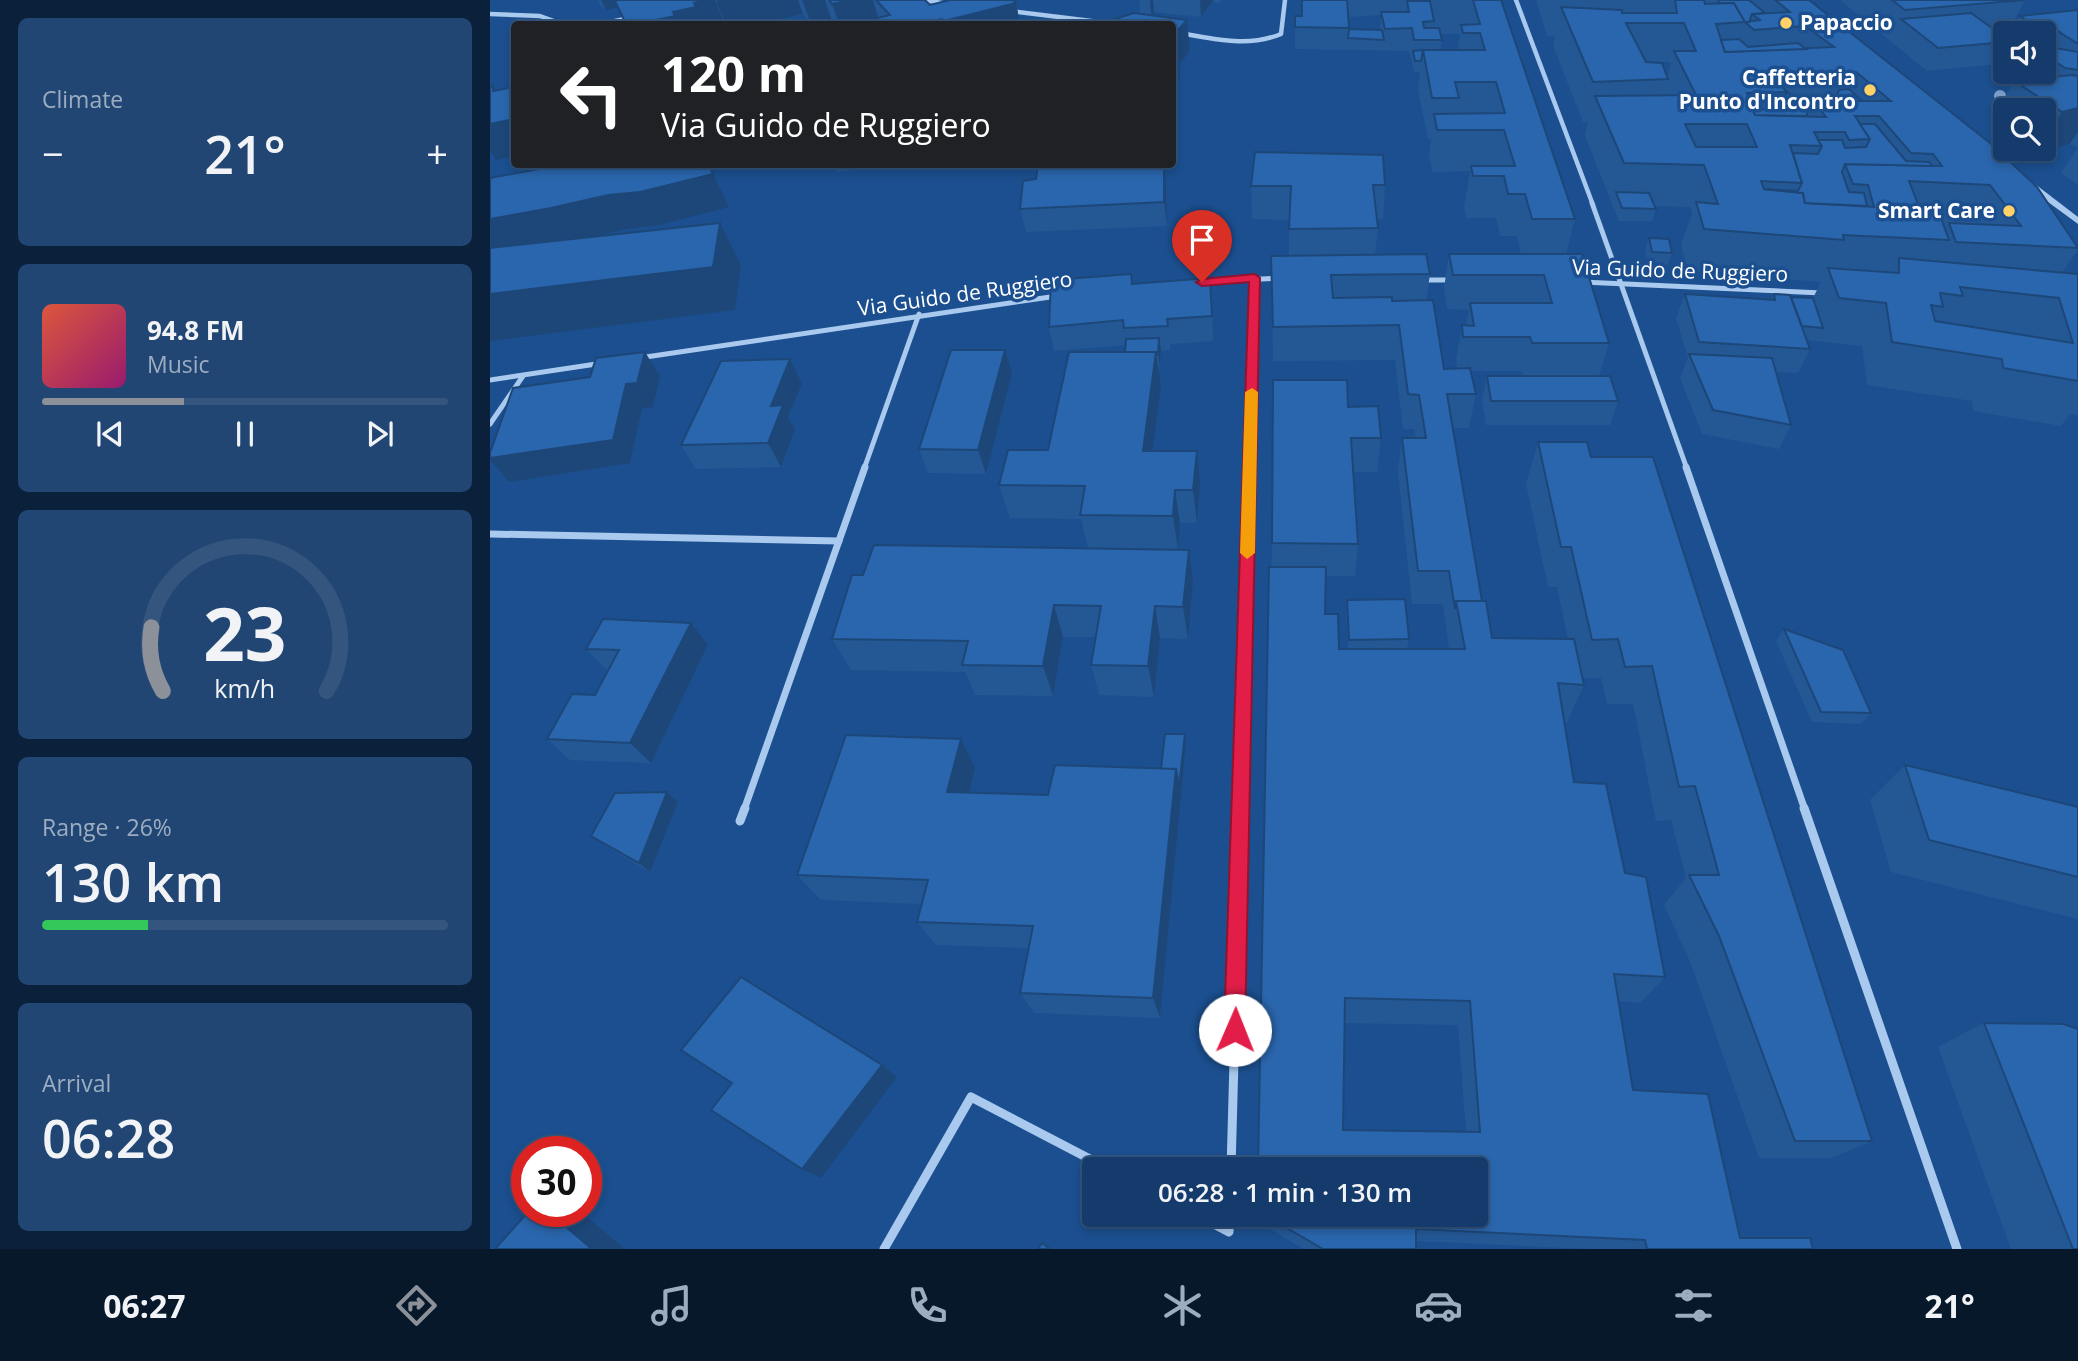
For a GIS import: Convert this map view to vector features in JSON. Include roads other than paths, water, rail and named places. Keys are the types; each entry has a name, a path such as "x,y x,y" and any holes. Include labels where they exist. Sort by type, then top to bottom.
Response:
{"street":[{"path":"922,0 944,1 956,5"},
{"path":"1176,32 1253,42 1270,40 1281,34 1284,0"},
{"path":"1516,0 1622,282 1957,1249"},
{"path":"996,10 1090,21"},
{"path":"490,14 540,16 554,21"},
{"path":"614,21 638,16"},
{"path":"2022,178 2078,221"},
{"path":"1231,1157 1255,278"},
{"path":"1188,284 1282,278"},
{"path":"1418,280 1459,280"},
{"name":"Via Guido de Ruggiero","path":"1568,282 1622,282 1829,293"},
{"name":"Via Guido de Ruggiero","path":"632,359 919,314 1070,295"},
{"path":"740,821 919,314"},
{"path":"490,380 605,363"},
{"path":"490,424 523,376"},
{"path":"490,534 839,541"},
{"path":"884,1249 971,1097 1086,1157"}],"place":[{"name":"Papaccio","path":"1786,23"},
{"name":"Caffetteria Punto d'Incontro","path":"1870,90"},
{"name":"Smart Care","path":"2009,211"}]}
